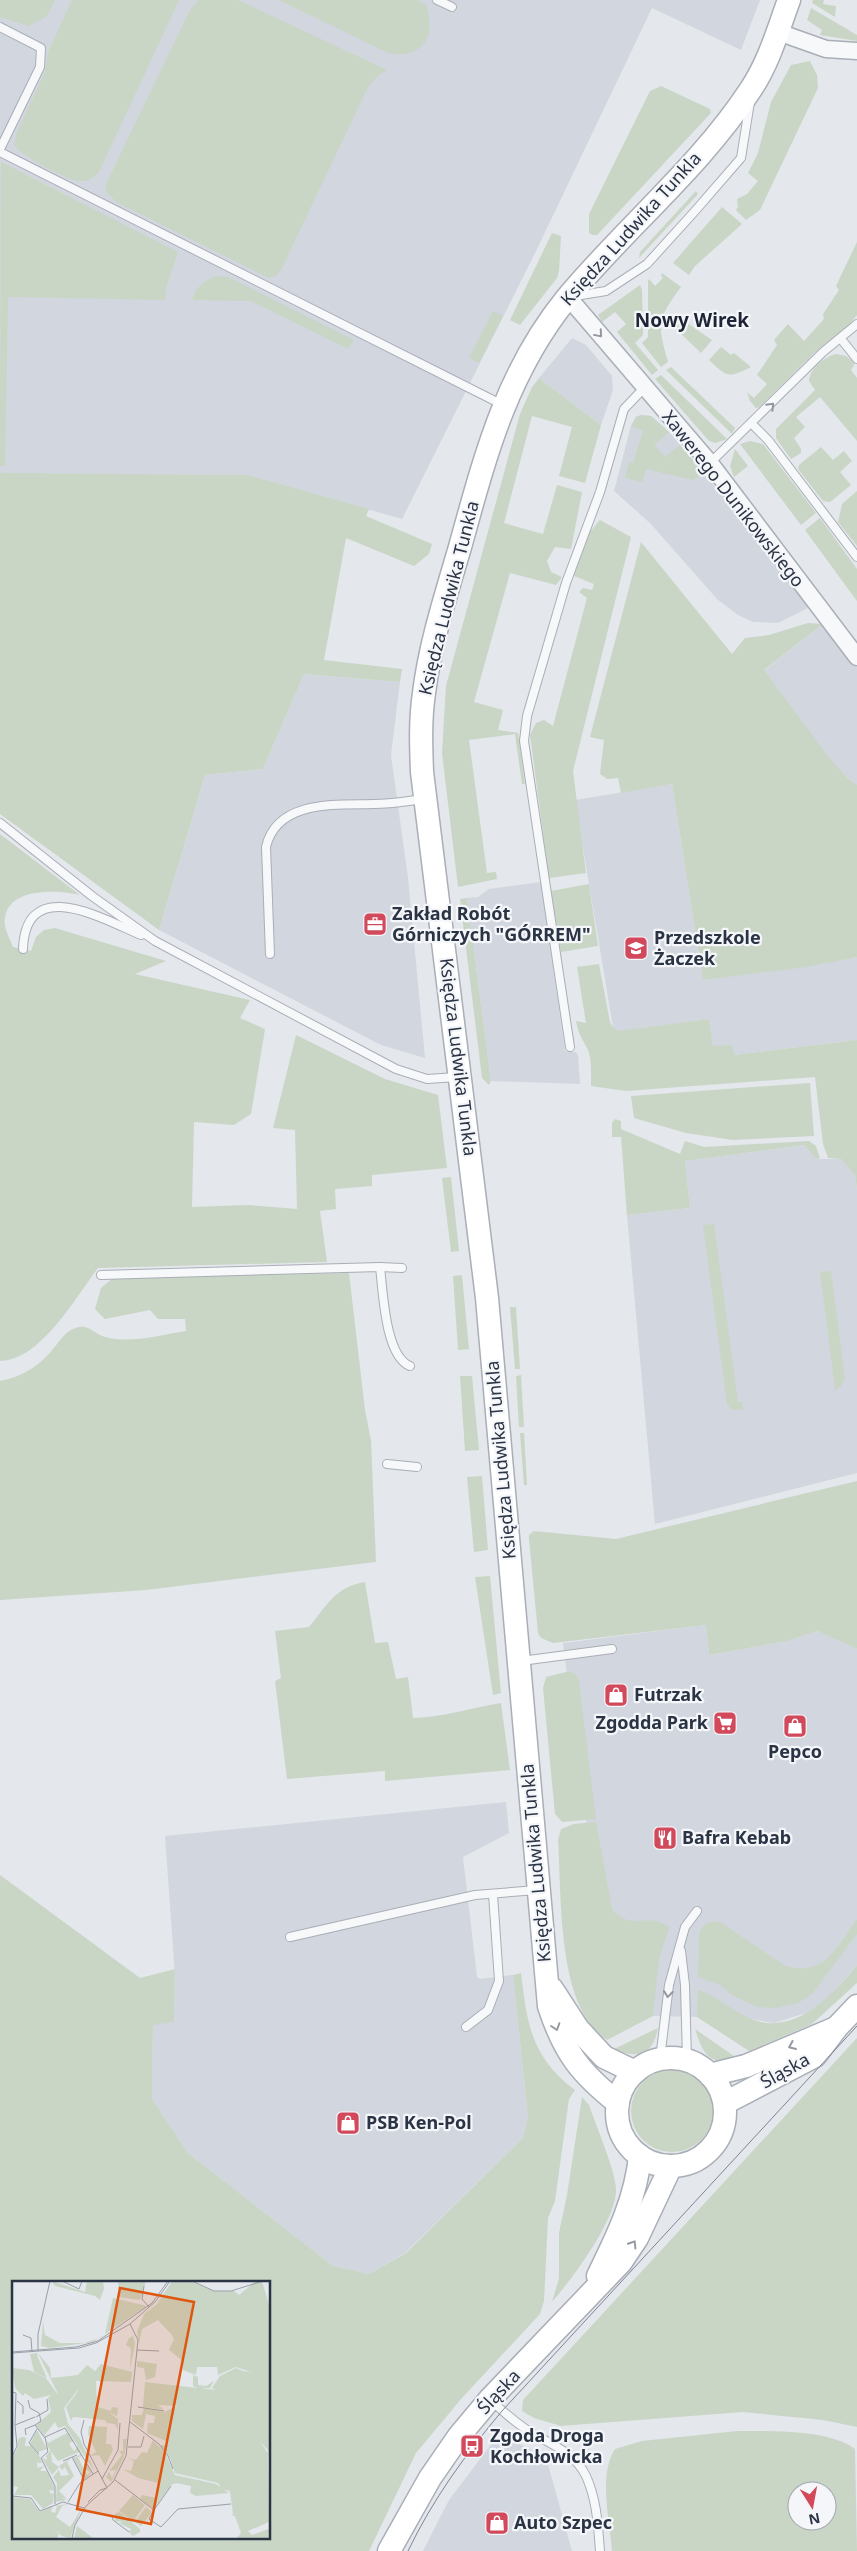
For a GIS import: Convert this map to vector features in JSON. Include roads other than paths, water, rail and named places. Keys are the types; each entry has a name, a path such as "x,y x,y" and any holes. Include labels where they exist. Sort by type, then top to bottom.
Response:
{"street":[{"name":"Księdza Ludwika Tunkla","path":"618,2103 576,2063 559,2036 549,2006 488,1312 461,1077 425,799 420,737 427,672 482,468 503,405 540,334 568,297 702,151 752,88 778,32 789,0"},
{"path":"778,32 826,49 857,51"},
{"name":"Xawerego Dunikowskiego","path":"568,297 710,463 857,658"},
{"name":"Księdza Ludwika Tunkla","path":"546,1980 578,2030 604,2057 635,2072"},
{"name":"Śląska","path":"725,2103 815,2056 837,2027 857,2006"},
{"name":"Śląska","path":"710,2075 746,2066 837,2027"},
{"path":"660,2060 687,2060 710,2075 720,2088 725,2103 723,2126 713,2147 701,2157 687,2164 671,2166 655,2163 640,2156 624,2137 619,2125 618,2103 622,2090 635,2072 646,2064 660,2060"},
{"name":"Śląska","path":"590,2293 624,2221 638,2178 640,2156"},
{"name":"Śląska","path":"389,2551 430,2478 459,2436 490,2399 590,2293 622,2262 637,2238 671,2166"}],"lane":[{"path":"437,0 452,7"},
{"path":"0,27 41,48 42,58 40,68 0,151 454,383 503,405"},
{"path":"568,297 606,291 647,264 695,211 741,158 748,124 752,88"},
{"path":"710,463 752,424 823,352 857,324"},
{"path":"841,339 857,359"},
{"path":"570,1047 541,866 524,741 527,716 566,583 600,492 624,409 644,388"},
{"path":"752,424 768,440 857,557"},
{"path":"270,954 266,847 269,835 276,825 305,809 330,804 375,804 425,799"},
{"path":"0,823 92,896 155,941"},
{"path":"23,949 24,931 29,921 39,911 57,906 76,908 155,941 396,1069 427,1079 461,1077"},
{"path":"380,1267 388,1323 396,1355 403,1363 410,1366"},
{"path":"101,1275 380,1267 402,1268"},
{"path":"387,1464 417,1467"},
{"path":"519,1661 612,1648"},
{"path":"290,1937 475,1895 539,1890"},
{"path":"466,2026 488,2010 499,1980 493,1894"},
{"path":"660,2060 669,1985 685,1926 697,1911"},
{"path":"681,1946 685,1985 687,2060"},
{"path":"490,2399 508,2417 568,2454 579,2464 591,2488 595,2505 600,2551"}],"tram line":[{"path":"408,2551 428,2513 450,2478 502,2411 857,2026"}],"place":[{"name":"Zakład Robót Górniczych \"GÓRREM\"","path":"375,924"},
{"name":"Przedszkole Żaczek","path":"636,948"},
{"name":"Futrzak","path":"616,1695"},
{"name":"Zgodda Park","path":"725,1723"},
{"name":"Pepco","path":"795,1726"},
{"name":"Bafra Kebab","path":"665,1838"},
{"name":"PSB Ken-Pol","path":"348,2123"},
{"name":"Zgoda Droga Kochłowicka","path":"472,2446"},
{"name":"Auto Szpec","path":"497,2523"}],"district":[{"name":"Nowy Wirek","path":"692,320"}]}
